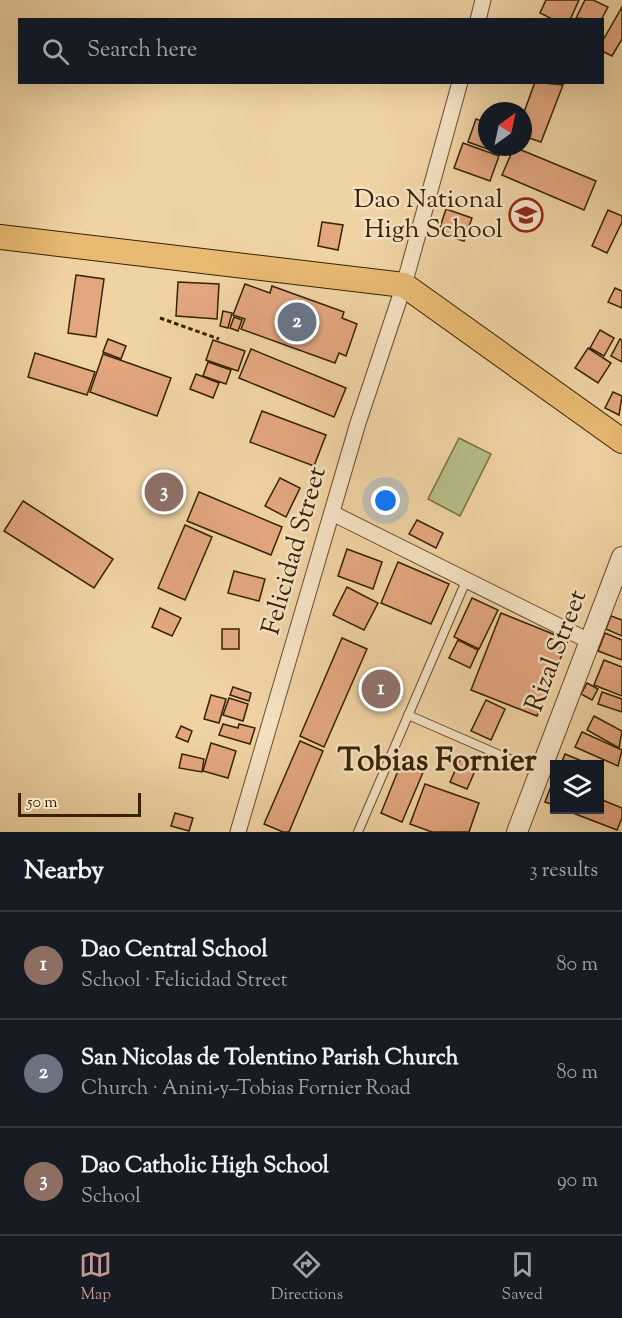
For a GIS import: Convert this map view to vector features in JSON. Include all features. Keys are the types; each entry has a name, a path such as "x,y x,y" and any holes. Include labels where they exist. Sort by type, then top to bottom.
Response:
{"main road":[{"path":"0,237 404,285 622,441"}],"street":[{"path":"478,18 483,0"},
{"name":"Felicidad Street","path":"238,832 357,423 404,285 459,84"},
{"path":"332,513 589,641"},
{"name":"Rizal Street","path":"517,832 622,557"}],"lane":[{"path":"358,832 466,581"},
{"path":"408,715 539,773"}],"path":[{"path":"160,318 219,339"}],"green space":[{"path":"459,438 491,454 460,516 428,499"}],"building":[{"path":"546,0 579,0 571,18 550,18 540,13"},
{"path":"585,0 593,0 608,7 602,18 576,18"},
{"path":"622,7 622,39 612,56 604,52 604,38"},
{"path":"534,84 563,85 541,142 532,139 532,102 528,102"},
{"path":"476,119 478,120 478,146 468,142"},
{"path":"463,143 478,148 478,156 499,156 490,181 454,168"},
{"path":"532,154 596,181 584,210 502,175 510,156"},
{"path":"446,209 472,218 464,241 438,233"},
{"path":"608,210 622,216 622,222 607,253 592,246"},
{"path":"322,222 343,225 338,250 318,246"},
{"path":"76,275 104,279 96,337 68,333"},
{"path":"178,282 219,284 217,319 176,316"},
{"path":"245,284 270,293 272,286 344,312 342,318 357,324 346,356 339,353 335,363 241,329 245,319 233,315"},
{"path":"615,288 622,291 622,308 608,302"},
{"path":"223,311 232,313 228,328 220,326"},
{"path":"234,317 242,320 238,331 230,328"},
{"path":"600,330 614,338 604,356 590,348"},
{"path":"108,339 126,346 121,359 103,352"},
{"path":"620,339 622,340 622,362 611,356"},
{"path":"213,340 245,351 238,371 206,360"},
{"path":"588,348 611,363 598,383 575,368"},
{"path":"251,349 346,388 334,417 239,378"},
{"path":"35,353 95,372 87,395 28,377"},
{"path":"103,354 171,378 157,416 90,392"},
{"path":"208,362 231,370 226,384 203,376"},
{"path":"196,374 219,383 213,398 190,389"},
{"path":"613,392 622,396 619,415 605,408"},
{"path":"262,411 326,435 314,466 250,442"},
{"path":"280,478 300,488 286,517 265,506"},
{"path":"199,492 282,527 271,555 187,521"},
{"path":"23,501 113,559 94,588 4,531"},
{"path":"417,520 443,533 436,548 409,534"},
{"path":"185,525 212,537 185,600 158,588"},
{"path":"347,549 382,562 373,589 338,576"},
{"path":"398,562 449,584 431,624 381,603"},
{"path":"234,571 265,579 259,601 228,593"},
{"path":"347,587 378,603 364,630 333,615"},
{"path":"472,598 498,610 479,649 454,637"},
{"path":"160,608 181,618 172,636 152,627"},
{"path":"501,613 568,640 537,716 471,690"},
{"path":"611,616 622,620 622,636 606,629"},
{"path":"222,629 239,629 239,649 222,649"},
{"path":"605,633 622,640 622,660 598,651"},
{"path":"342,638 367,649 324,747 300,736"},
{"path":"458,640 478,650 470,668 449,658"},
{"path":"604,660 622,667 622,696 594,685"},
{"path":"587,683 598,689 592,700 581,694"},
{"path":"233,687 251,693 249,701 230,695"},
{"path":"602,692 622,699 622,712 598,704"},
{"path":"211,695 226,699 219,723 204,719"},
{"path":"229,698 248,704 243,721 223,715"},
{"path":"486,700 505,709 491,740 471,731"},
{"path":"594,716 622,731 619,748 587,730"},
{"path":"223,724 238,728 239,724 255,728 250,744 219,735"},
{"path":"181,726 192,731 188,742 176,737"},
{"path":"582,732 622,750 618,766 575,747"},
{"path":"300,741 323,751 289,832 283,832 264,824"},
{"path":"211,743 236,751 228,778 203,771"},
{"path":"182,754 204,759 202,772 179,768"},
{"path":"565,754 579,760 563,760"},
{"path":"461,757 478,764 467,789 450,782"},
{"path":"402,761 424,770 402,822 381,813"},
{"path":"425,784 479,803 469,832 432,832 410,824"},
{"path":"550,789 550,804 545,802"},
{"path":"604,801 622,808 622,818 617,830 575,814 604,814"},
{"path":"175,813 193,818 189,831 171,826"}],"place":[{"name":"Dao National High School","path":"526,215"},
{"name":"San Nicolas de Tolentino Parish Church","path":"297,322"},
{"name":"Dao Catholic High School","path":"164,492"},
{"name":"Dao Central School","path":"381,689"}],"district":[{"name":"Tobias Fornier","path":"437,762"}]}
